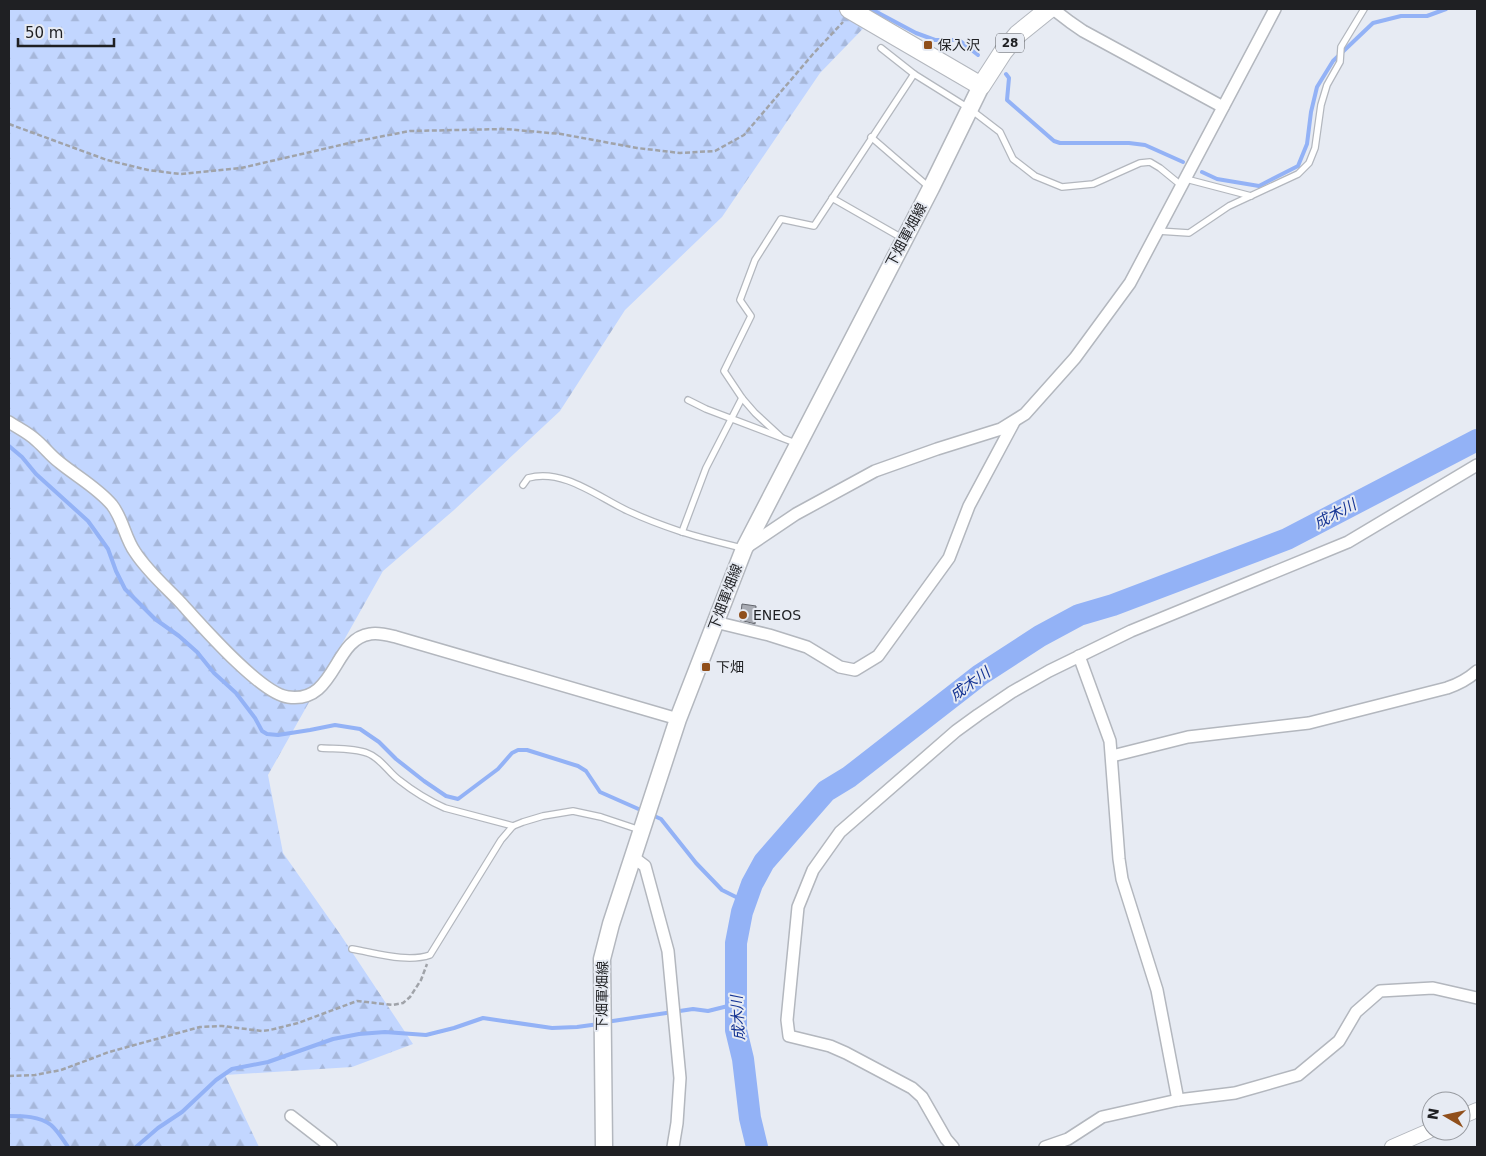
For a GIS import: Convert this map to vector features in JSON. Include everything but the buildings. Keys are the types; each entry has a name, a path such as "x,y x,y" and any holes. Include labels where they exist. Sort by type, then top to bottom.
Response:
{"main road":[{"name":"28","path":"981,86 1003,52 1018,34 1049,9"},
{"path":"851,10 981,86"},
{"name":"下畑軍畑線","path":"604,1147 602,959 611,924 678,719 744,549 931,188 981,86"}],"street":[{"path":"1053,9 1083,31 1223,107"},
{"path":"744,549 796,514 875,471 1001,429 1025,414 1075,358 1130,282 1275,9"},
{"path":"715,622 770,635 807,647 840,666 854,670 878,656 949,558 969,506 1015,420"},
{"path":"9,422 36,439 57,461 111,504 118,514 134,550 150,573 230,655 278,695 299,697 310,694 323,684 350,643 359,637 377,634 396,637 678,719"},
{"path":"953,1147 922,1097 912,1088 830,1046 789,1036 787,1020 798,907 813,870 840,832 956,731 1030,681 1131,631 1348,542 1477,465"},
{"path":"1079,656 1106,729 1112,756 1122,879 1157,990 1178,1100"},
{"path":"1112,756 1188,737 1316,722 1447,688 1464,681 1477,671"},
{"path":"633,857 645,866 668,951 680,1078 677,1123 673,1147"},
{"path":"1045,1147 1068,1138 1102,1117 1178,1100 1235,1093 1298,1075 1339,1040 1356,1012 1380,991 1433,988 1477,998"},
{"path":"291,1116 331,1147"},
{"path":"1392,1147 1421,1134"}],"lane":[{"path":"1158,231 1189,233 1229,206 1298,174 1309,163 1315,148 1321,105 1327,85 1340,62 1341,46 1364,9"},
{"path":"881,48 914,74 970,109 1000,132 1013,159 1035,176 1062,187 1093,184 1140,162 1150,162 1184,182 1251,196"},
{"path":"781,437 742,398 724,371 751,316 740,300 755,260 781,219 814,226 914,74"},
{"path":"871,137 931,188"},
{"path":"832,198 904,238"},
{"path":"682,532 706,468 742,398"},
{"path":"688,400 731,419 798,444"},
{"path":"523,485 528,478 538,475 551,476 573,483 628,511 682,532 744,549"},
{"path":"321,748 355,750 368,753 376,758 398,780 436,804 513,826"},
{"path":"352,949 417,959 430,955 501,840 513,826 543,816 574,811 601,816 642,830"}],"path":[{"path":"9,124 107,160 148,170 180,174 241,168 358,140 410,131 505,129 561,134 637,148 680,153 715,151 744,135 851,10"},
{"path":"9,1076 35,1075 61,1070 109,1052 200,1027 222,1026 262,1031 298,1023 357,1001 393,1005 402,1003 410,997 421,980 430,955"}],"green space":[{"path":"9,9 882,9 820,73 722,217 625,310 560,411 454,510 383,571 268,775 283,853 340,934 413,1044 352,1067 225,1075 259,1147 9,1147"}],"waterway":[{"path":"871,9 916,33 935,40 959,40 978,55"},
{"path":"1202,172 1217,179 1259,186 1298,166 1307,144 1311,112 1317,87 1333,61 1373,23 1401,16 1427,16 1446,9"},
{"path":"1006,74 1009,78 1007,100 1054,141 1060,143 1129,143 1145,145 1183,162"},
{"name":"成木川","path":"757,1147 750,1118 743,1059 736,1030 736,943 742,912 752,884 764,862 826,791 849,777 980,675 1040,636 1079,615 1113,605 1287,539 1477,440"},
{"path":"9,446 22,457 36,474 88,521 108,549 125,589 155,619 197,652 214,673 236,693 255,718 262,731 267,734 278,735 335,725 360,729 379,742 396,759 424,781 446,796 458,799 498,769 512,753 518,750 527,750 578,766 586,771 600,792 643,811"},
{"path":"652,815 661,819 696,863 722,890 746,902"},
{"path":"606,1022 693,1009 708,1011 736,1004"},
{"path":"136,1147 158,1128 182,1112 216,1080 232,1069 268,1062 333,1039 385,1032 426,1035 483,1018 552,1028 599,1024"},
{"path":"9,1116 31,1117 46,1122 56,1130 68,1147"}],"place":[{"name":"保入沢","path":"928,45"},
{"name":"ENEOS","path":"743,615"},
{"name":"下畑","path":"706,667"}]}
